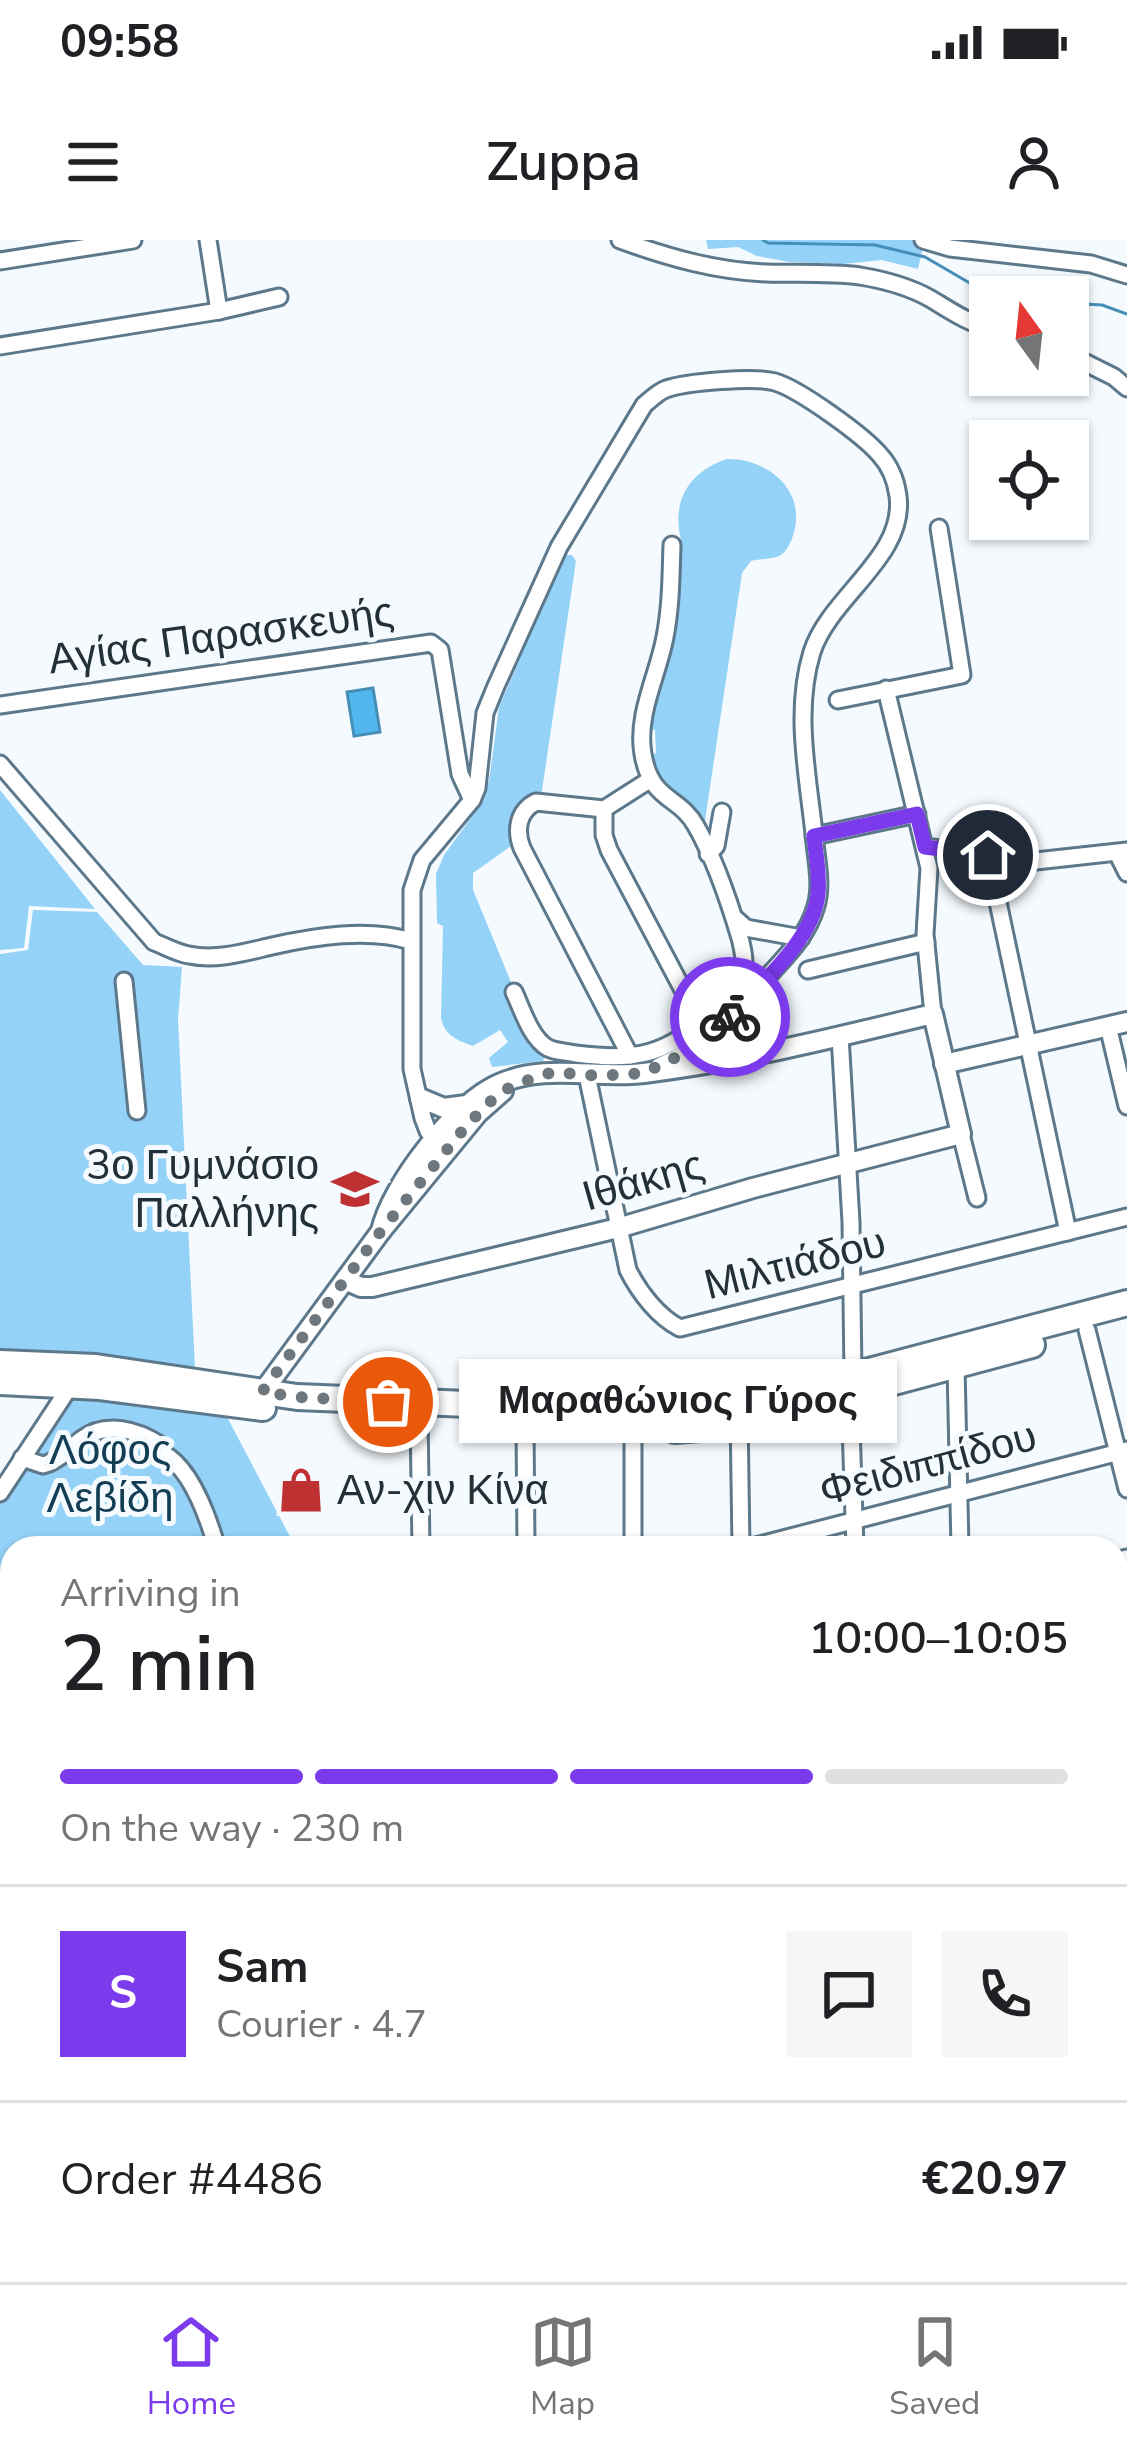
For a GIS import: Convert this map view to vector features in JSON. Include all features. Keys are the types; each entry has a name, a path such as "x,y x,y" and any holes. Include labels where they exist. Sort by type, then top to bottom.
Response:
{"main road":[{"path":"0,1363 96,1367 312,1413 692,1429 1127,1303"},
{"path":"852,1384 956,1366 1127,1319"},
{"path":"0,1382 258,1399 739,1413"}],"street":[{"path":"0,261 133,240"},
{"path":"208,240 219,311"},
{"path":"620,240 729,270 860,276 893,283 969,320"},
{"path":"922,240 950,248 1090,264 1127,275"},
{"path":"0,346 279,298"},
{"path":"1089,364 1127,388"},
{"path":"443,1143 420,1098 412,1062 412,890 417,868 472,800 485,713 496,686 559,547 637,415 650,399 670,388 757,379 797,392 872,446 888,464 895,482 899,502 895,528 885,550 824,626 808,667 802,723 818,900 810,922 796,944 703,1042 644,1073"},
{"path":"838,700 962,675 939,528"},
{"path":"514,992 547,1047 608,1058 662,1048 701,1024 742,976 740,938 709,854 692,818 663,795 645,763 641,736 665,637 672,544"},
{"name":"Αγίας Παρασκευής","path":"0,705 431,643 440,650 458,766 472,800"},
{"path":"886,689 925,847 933,1014 977,1198"},
{"path":"0,764 154,942 190,956 232,955 362,934 388,934 411,941"},
{"path":"630,1056 518,837 522,813 536,802 604,809 651,779"},
{"path":"604,809 609,850 701,1024"},
{"path":"709,854 716,846 722,812"},
{"path":"814,836 917,814"},
{"path":"925,847 1049,861 1122,852 1127,873"},
{"path":"988,855 1068,1232"},
{"path":"733,916 746,928 796,944"},
{"path":"740,938 796,944"},
{"path":"808,970 926,942"},
{"path":"124,981 137,1111"},
{"path":"443,1143 466,1105 497,1084 547,1073 644,1073 712,1063 933,1014"},
{"path":"944,1064 1118,1024 1127,1106"},
{"path":"840,1036 853,1287 856,1536"},
{"path":"258,1399 381,1231 395,1195 443,1143 499,1094 547,1073"},
{"name":"Μιλτιάδου","path":"587,1075 626,1262 635,1284 676,1327 691,1328 1127,1217"},
{"path":"420,1098 444,1108 466,1105"},
{"name":"Ιθάκης","path":"345,1280 371,1287 619,1228 961,1134"},
{"path":"1087,1330 1123,1452 1127,1490"},
{"path":"956,1366 960,1536"},
{"path":"0,1493 71,1385"},
{"path":"739,1413 744,1536"},
{"path":"419,1418 421,1536"},
{"path":"525,1424 526,1536"},
{"path":"633,1429 633,1536"},
{"path":"22,1458 50,1463 92,1433 133,1431 160,1445 162,1453 180,1464 213,1536"},
{"name":"Φειδιππίδου","path":"794,1536 1123,1452"}],"green space":[{"path":"706,240 924,243 918,269 882,260 790,262 738,247 708,249"},
{"path":"727,459 756,464 780,479 794,502 796,516 784,552 751,561 742,573 704,827 665,793 648,756 656,753 655,730 647,728 674,615 681,502 692,481"},
{"path":"564,555 576,561 541,797 514,844 473,873 473,890 511,982 508,994 545,1055 543,1061 492,1067 489,1058 508,1042 500,1030 473,1046 449,1033 441,1018 443,926 437,923 436,874 479,807 489,781 499,707"},
{"path":"0,790 95,909 29,906 24,948 0,950"},
{"path":"33,910 97,912 143,965 182,967 178,1019 195,1369 0,1357 0,954 28,950"},
{"name":"Λόφος Λεβίδη","path":"73,1397 226,1415 290,1536 0,1536 0,1501"}],"shaded area":[{"path":"373,688 380,732 354,736 347,692"}],"waterway":[{"path":"763,240 875,245 925,257 969,283"},
{"path":"1089,304 1127,314"}],"way so far":[{"path":"388,1402 262,1392 381,1231 494,1098 513,1085 553,1072 644,1073 693,1049 730,1017"}],"place":[{"name":"3ο Γυμνάσιο Παλλήνης","path":"355,1189"},
{"name":"Μαραθώνιος Γύρος","path":"388,1402"},
{"name":"Αν-χιν Κίνα","path":"301,1490"}],"route":[{"path":"730,1017 792,950 810,922 819,888 814,836 917,814 925,847 988,855"}]}
